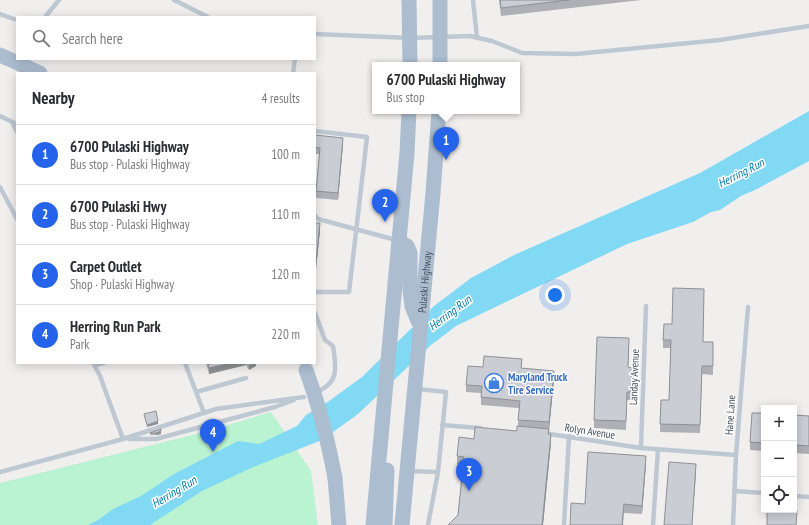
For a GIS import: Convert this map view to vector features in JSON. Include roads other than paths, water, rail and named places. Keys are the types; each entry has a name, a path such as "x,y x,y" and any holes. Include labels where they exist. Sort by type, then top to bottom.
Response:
{"main road":[{"path":"409,0 410,62"},
{"path":"440,0 440,62"},
{"path":"0,55 38,72"},
{"path":"374,525 409,114"},
{"name":"Pulaski Highway","path":"402,525 433,193 438,114"},
{"path":"399,241 407,246 410,253 410,290 412,306 420,327"},
{"path":"305,366 323,421 335,478 339,525"},
{"path":"382,421 388,472 385,525"}],"lane":[{"path":"46,16 59,0"},
{"path":"174,0 206,16"},
{"path":"473,0 477,38"},
{"path":"0,14 16,20"},
{"path":"316,34 410,38 470,36 492,41 522,53 576,54 720,40 809,26"},
{"path":"294,72 295,60"},
{"path":"0,116 16,123"},
{"path":"11,120 16,130"},
{"path":"316,132 367,137 349,292 316,292"},
{"path":"0,187 16,217"},
{"path":"316,216 318,219 399,241"},
{"name":"Landay Avenue","path":"640,448 646,306"},
{"name":"Hane Lane","path":"733,525 736,455 748,307"},
{"path":"123,439 156,439 275,407 323,389 330,383 335,375 336,366 333,346 325,340 316,316"},
{"path":"94,364 100,376 123,439"},
{"path":"185,364 204,413"},
{"path":"196,392 246,378"},
{"path":"415,381 446,392 438,472 428,525"},
{"path":"0,472 123,439 216,408 304,397"},
{"path":"442,425 487,428"},
{"name":"Rolyn Avenue","path":"539,432 640,448 736,455"},
{"path":"564,525 569,436"},
{"path":"653,525 658,449"},
{"path":"407,471 438,472"},
{"path":"734,491 761,493"},
{"path":"797,496 809,497"}],"water":[{"name":"Herring Run","path":"809,111 809,161 741,196 720,210 711,212 693,222 627,244 456,326 431,345 358,414 322,440 251,468 202,491 150,525 88,525 113,509 141,496 174,474 238,441 259,444 297,426 306,415 329,401 362,377 434,306 471,278 514,255 700,173"}],"place":[{"name":"6700 Pulaski Highway","path":"446,160"},
{"name":"6700 Pulaski Hwy","path":"385,222"},
{"name":"Maryland Truck Tire Service","path":"494,383"},
{"name":"Herring Run Park","path":"213,452"},
{"name":"Carpet Outlet","path":"469,491"}]}
